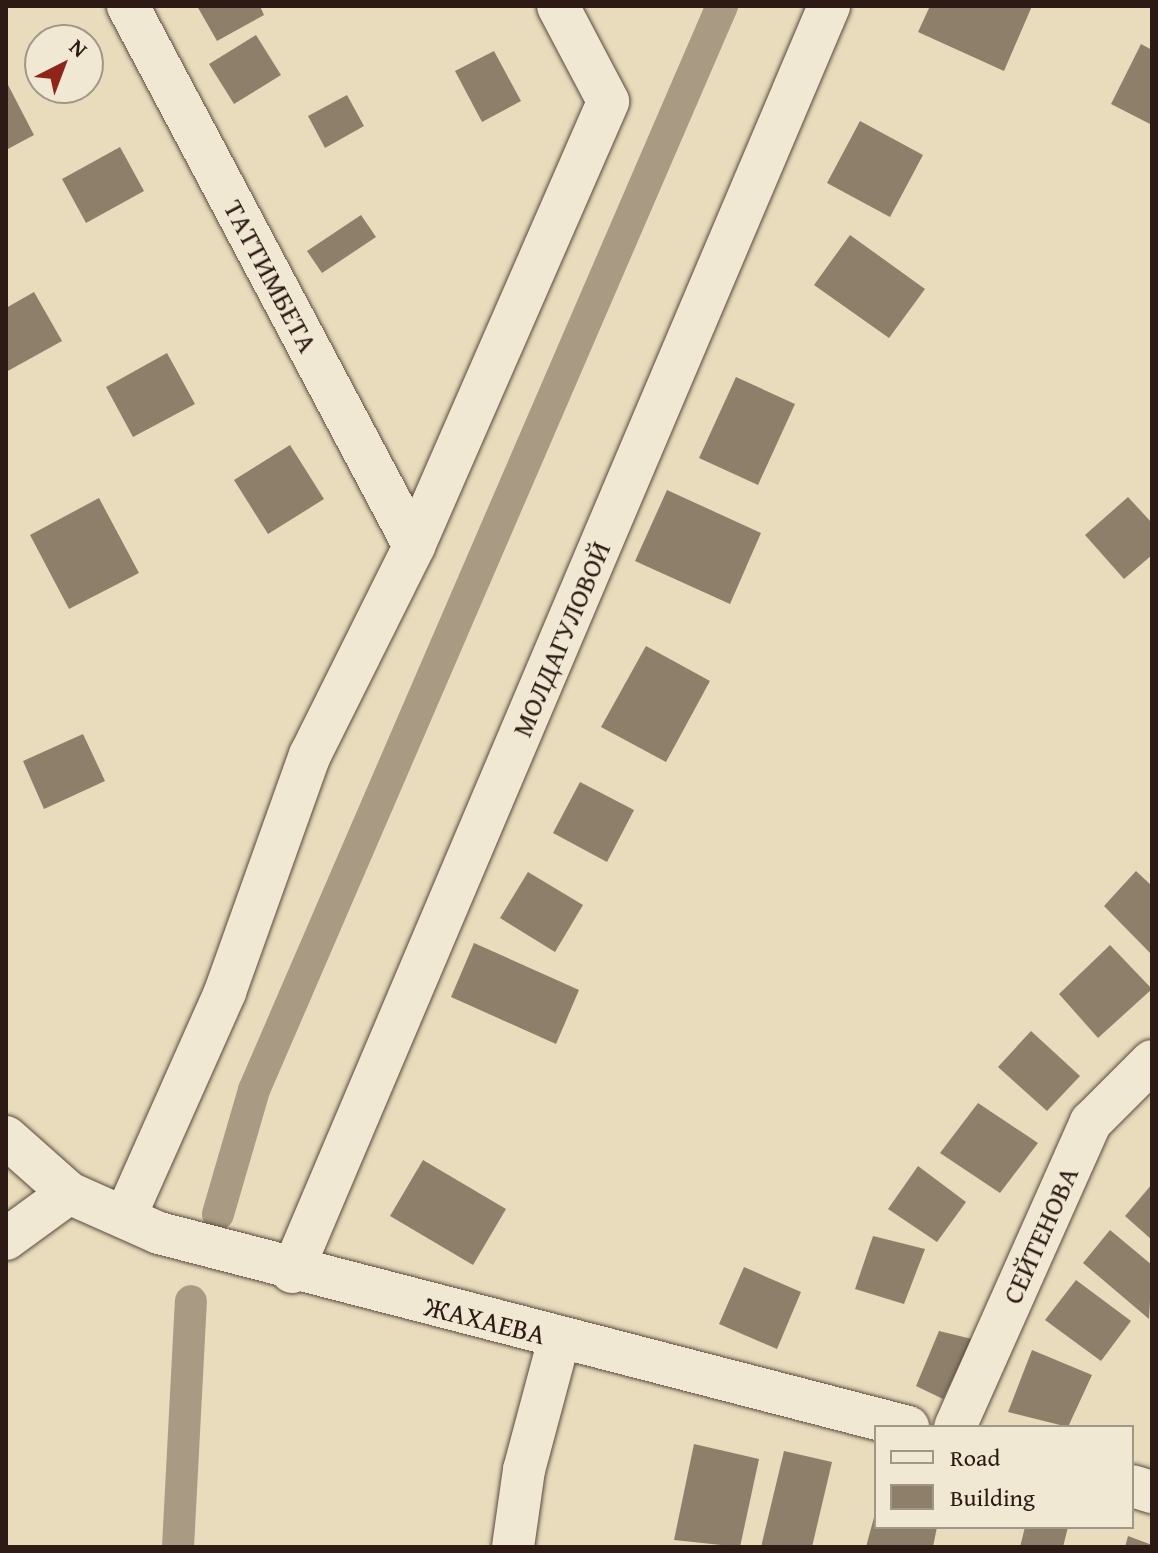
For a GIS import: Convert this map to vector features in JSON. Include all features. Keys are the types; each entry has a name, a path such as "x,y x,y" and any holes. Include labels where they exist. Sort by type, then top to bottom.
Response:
{"street":[{"name":"ТАТТИМБЕТА","path":"128,6 414,546"},
{"path":"142,1225 310,755 414,546 608,101 558,6"},
{"name":"МОЛДАГУЛОВОЙ","path":"284,1270 829,6"},
{"name":"СЕЙТЕНОВА","path":"956,1425 1091,1122 1152,1061"},
{"name":"ЖАХАЕВА","path":"6,1137 69,1193 142,1225 284,1270 900,1425"},
{"path":"6,1239 69,1193"},
{"path":"513,1547 559,1339"}],"building":[{"path":"197,6 260,6 264,15 217,41"},
{"path":"930,6 1032,6 1004,71 918,32"},
{"path":"256,35 281,75 234,104 209,64"},
{"path":"1141,44 1152,50 1152,125 1111,104"},
{"path":"494,51 521,101 482,122 455,71"},
{"path":"6,81 34,135 6,150"},
{"path":"347,95 364,126 325,148 308,116"},
{"path":"860,121 923,155 890,217 827,183"},
{"path":"120,147 144,191 86,223 62,179"},
{"path":"361,215 376,237 322,273 307,251"},
{"path":"850,235 925,289 889,338 814,285"},
{"path":"34,292 62,341 6,372 6,308"},
{"path":"167,353 195,404 133,437 106,387"},
{"path":"736,377 795,404 758,485 699,458"},
{"path":"290,445 324,499 268,534 234,480"},
{"path":"667,490 761,533 730,604 635,561"},
{"path":"1128,497 1152,523 1152,555 1124,579 1085,535"},
{"path":"99,498 139,573 69,609 30,535"},
{"path":"646,646 710,681 666,762 601,727"},
{"path":"83,734 105,781 44,809 23,761"},
{"path":"580,782 634,810 607,862 553,833"},
{"path":"1136,871 1152,886 1152,955 1104,906"},
{"path":"528,872 583,905 555,952 500,918"},
{"path":"474,943 579,990 556,1044 451,997"},
{"path":"1110,945 1152,989 1098,1038 1059,994"},
{"path":"1031,1031 1080,1076 1047,1111 998,1067"},
{"path":"978,1103 1038,1143 1000,1193 940,1153"},
{"path":"423,1160 506,1209 473,1265 390,1216"},
{"path":"918,1166 966,1202 937,1242 888,1209"},
{"path":"1152,1184 1152,1240 1125,1216"},
{"path":"1110,1230 1152,1265 1149,1319 1083,1263"},
{"path":"873,1236 925,1249 904,1304 855,1289"},
{"path":"744,1267 801,1292 777,1349 719,1324"},
{"path":"1076,1280 1131,1321 1101,1361 1045,1320"},
{"path":"939,1331 972,1339 943,1399 916,1386"},
{"path":"1032,1350 1092,1375 1069,1425 1008,1412"},
{"path":"694,1444 759,1459 740,1547 674,1540"},
{"path":"784,1451 832,1462 812,1547 761,1547"},
{"path":"874,1517 874,1529 937,1529 933,1547 866,1547"},
{"path":"1024,1529 1068,1529 1063,1547 1020,1547"},
{"path":"1128,1536 1152,1545 1152,1547 1125,1547"}],"waterway":[{"path":"218,1214 254,1090 722,6"},
{"path":"178,1547 191,1301"}]}
